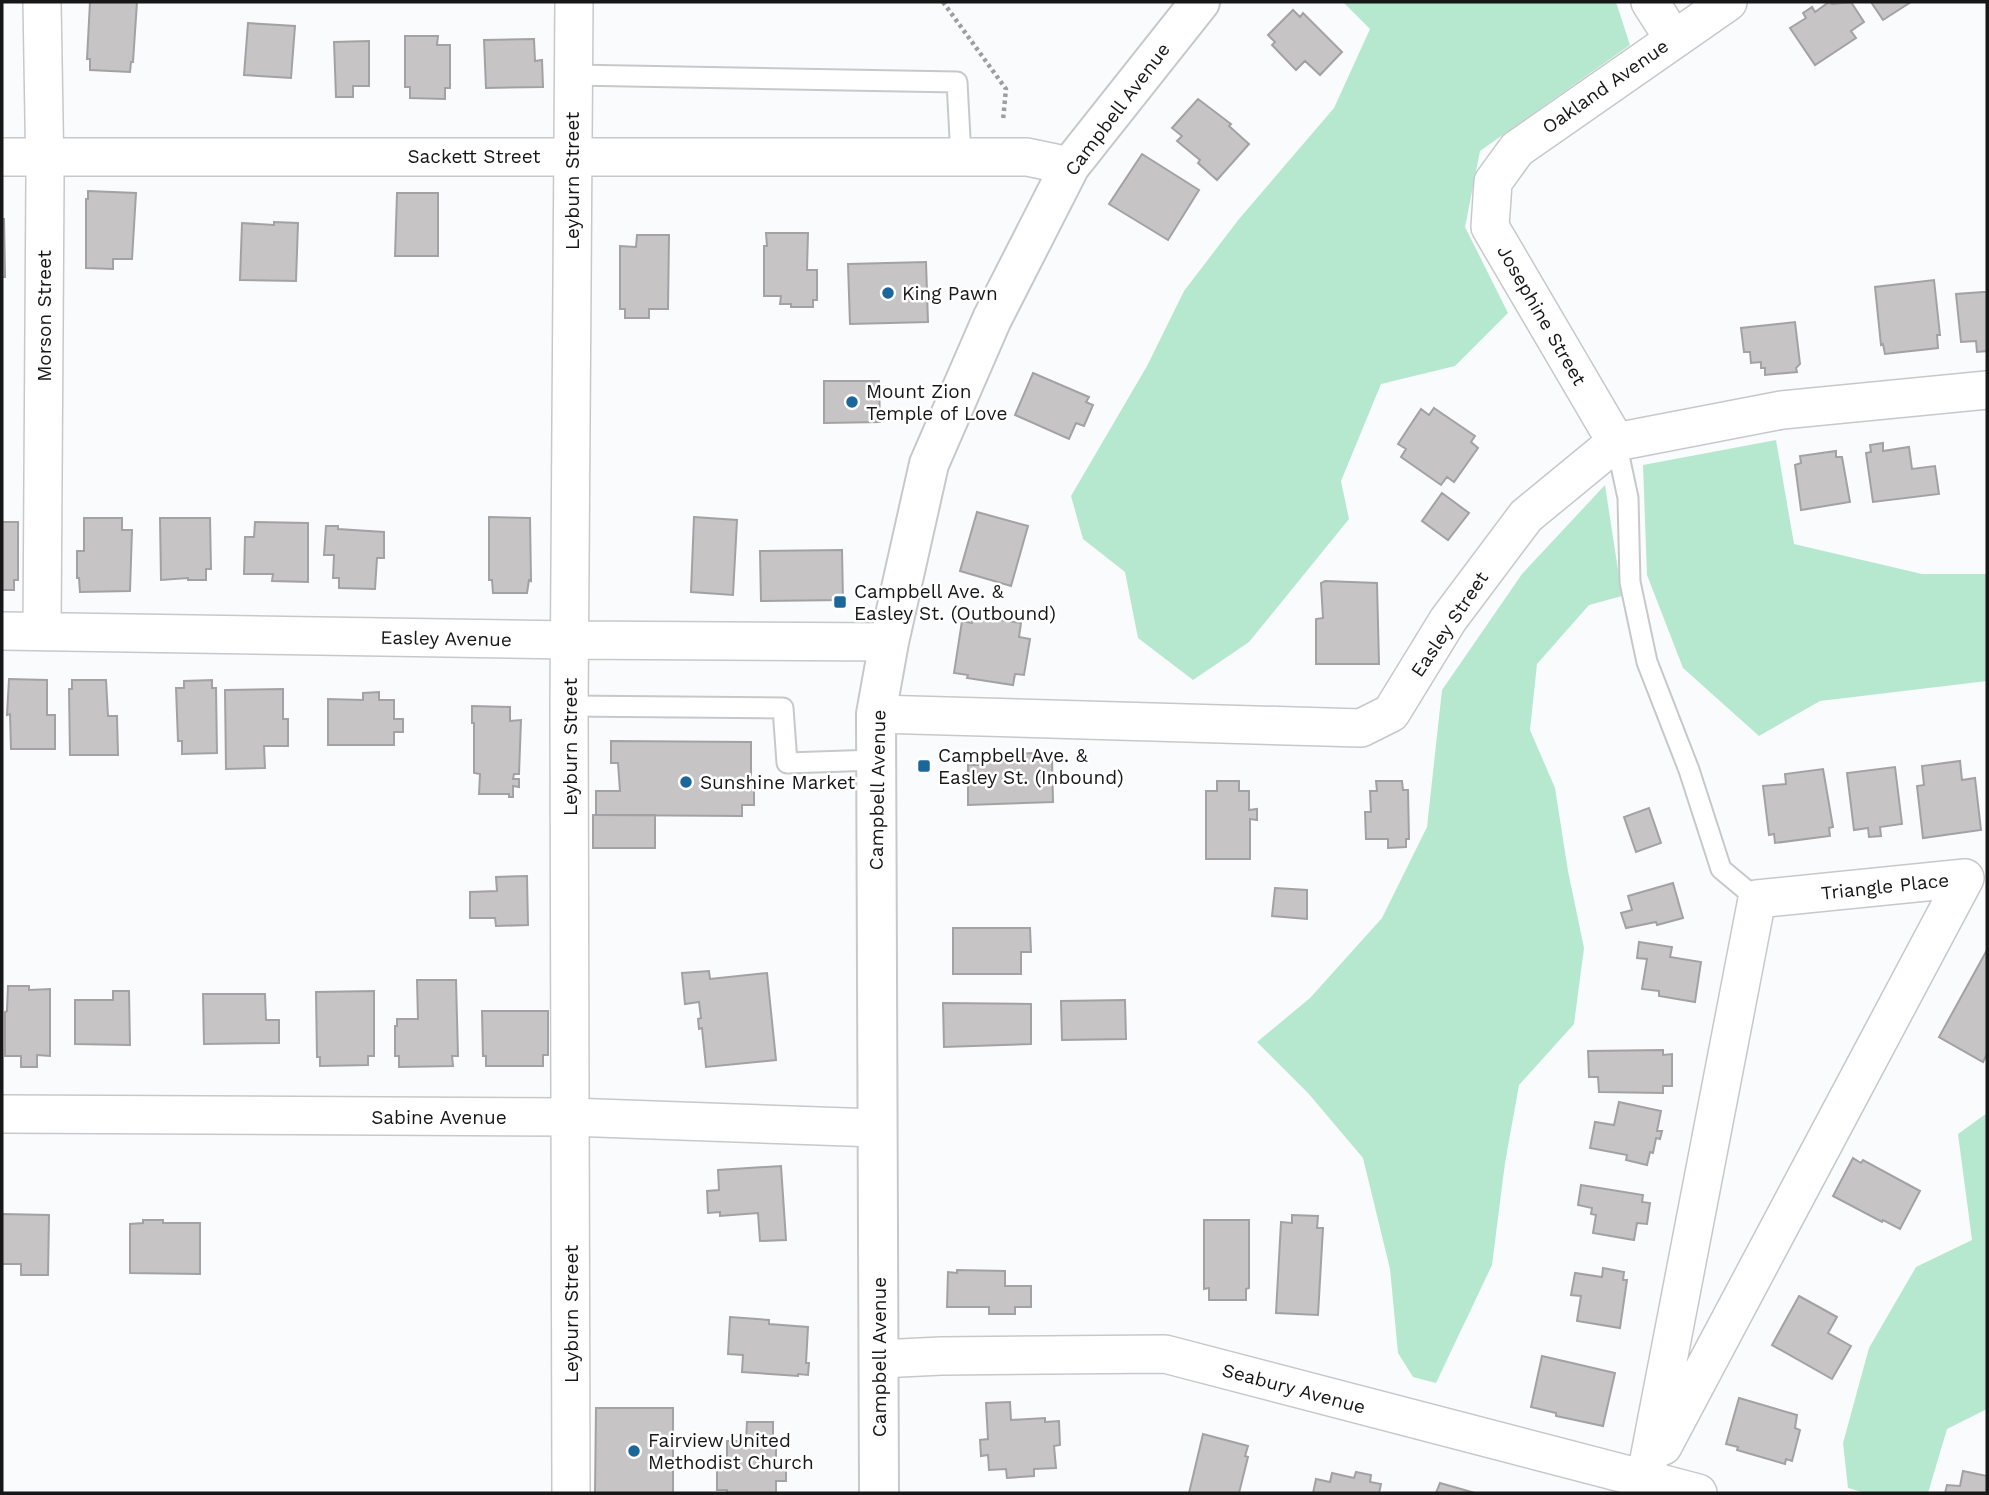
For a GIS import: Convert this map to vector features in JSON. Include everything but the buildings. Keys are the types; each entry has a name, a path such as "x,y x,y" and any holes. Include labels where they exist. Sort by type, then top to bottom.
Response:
{"main road":[{"name":"Campbell Avenue","path":"879,1493 876,714 889,642 929,464 992,319 1070,166 1200,2"}],"street":[{"name":"Morson Street","path":"42,631 43,2"},
{"name":"Leyburn Street","path":"571,1493 569,640 574,2"},
{"path":"1650,2 1673,38"},
{"name":"Oakland Avenue","path":"1493,182 1517,149 1728,2"},
{"name":"Sackett Street","path":"2,158 961,156 1027,157 1070,166"},
{"name":"Josephine Street","path":"1493,182 1490,226 1616,442"},
{"name":"Easley Street","path":"876,714 1361,727 1391,713 1448,620 1525,516 1616,442 1782,410 1987,390"},
{"name":"Easley Avenue","path":"2,631 889,642"},
{"name":"Triangle Place","path":"1645,1480 1965,878 1757,899"},
{"path":"1645,1480 1757,899"},
{"name":"Sabine Avenue","path":"2,1114 570,1117 876,1128"},
{"name":"Seabury Avenue","path":"880,1359 1164,1354 1698,1493"}],"lane":[{"path":"573,75 957,82 961,156"},
{"path":"1616,442 1628,498 1630,582 1647,662 1689,770 1721,869 1757,899"},
{"path":"569,706 783,708 787,763 876,760"}],"path":[{"path":"943,2 1006,89 1003,125"}],"green space":[{"path":"1343,2 1616,2 1630,45 1480,151 1465,227 1508,313 1455,366 1381,384 1341,481 1349,519 1249,642 1193,680 1138,638 1125,572 1083,539 1071,496 1147,366 1184,291 1239,219 1334,108 1370,29"},
{"path":"1776,440 1794,544 1922,574 1987,574 1987,681 1820,701 1759,736 1683,668 1647,575 1643,465"},
{"path":"1605,485 1622,596 1589,605 1537,664 1530,730 1555,788 1584,948 1574,1024 1519,1085 1505,1163 1492,1265 1436,1383 1413,1377 1398,1353 1390,1269 1363,1158 1308,1093 1257,1042 1310,998 1382,918 1427,827 1442,690 1522,574"},
{"path":"1987,1113 1987,1409 1947,1429 1928,1493 1865,1493 1848,1488 1843,1443 1869,1348 1916,1267 1972,1240 1958,1134"}],"place":[{"name":"King Pawn","path":"888,293"},
{"name":"Mount Zion Temple of Love","path":"852,402"},
{"name":"Campbell Ave. & Easley St. (Outbound)","path":"840,602"},
{"name":"Campbell Ave. & Easley St. (Inbound)","path":"924,766"},
{"name":"Sunshine Market","path":"686,782"},
{"name":"Fairview United Methodist Church","path":"634,1451"}]}
